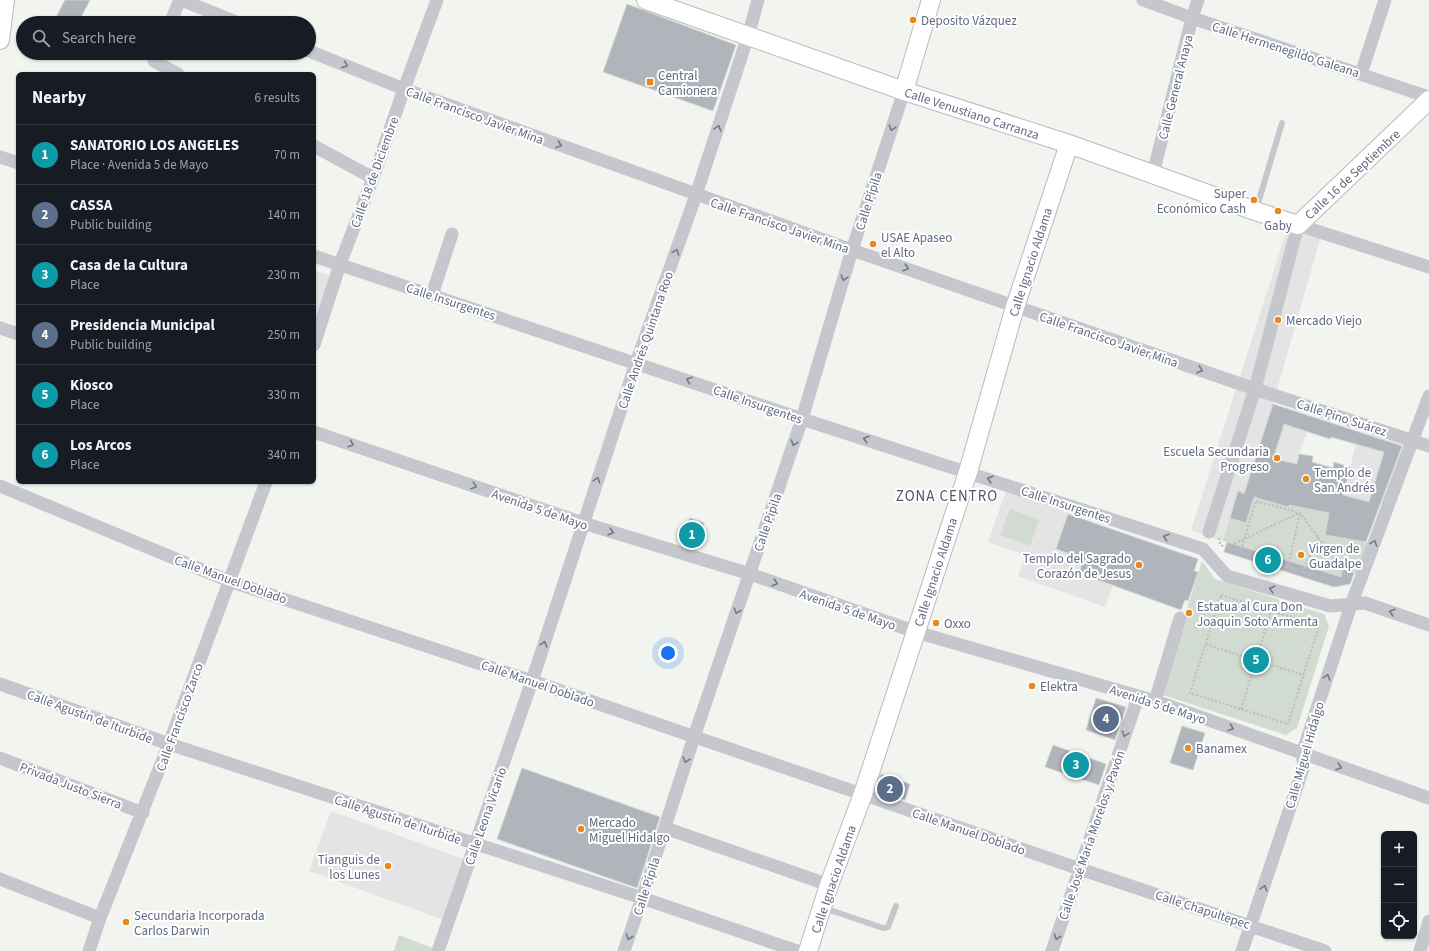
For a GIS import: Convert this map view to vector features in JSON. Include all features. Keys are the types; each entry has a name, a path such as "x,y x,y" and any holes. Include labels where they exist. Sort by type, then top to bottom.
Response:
{"street":[{"path":"0,40 5,0"},
{"path":"173,16 180,0 221,16"},
{"name":"Calle 18 de Diciembre","path":"316,339 340,264 373,178 437,0"},
{"name":"Calle Venustiano Carranza","path":"646,0 904,91 1069,144 1298,225"},
{"name":"Calle Andrés Quintana Roo","path":"532,681 636,363 696,195 748,36 758,0"},
{"path":"904,91 931,0"},
{"name":"Calle Hermenegildo Galeana","path":"1142,0 1429,97"},
{"name":"Calle General Anaya","path":"1153,174 1192,18 1198,0"},
{"path":"1361,74 1385,0"},
{"name":"Calle Francisco Javier Mina","path":"316,54 404,89 696,195 1015,307 1255,389"},
{"path":"160,60 175,72"},
{"name":"Calle Pípila","path":"624,951 694,737 802,419 852,250 904,91"},
{"name":"Calle 16 de Septiembre","path":"1206,541 1255,389 1298,225 1429,100"},
{"name":"Calle Ignacio Aldama","path":"808,951 829,885 862,794 968,472 1015,307 1069,144"},
{"path":"316,147 373,178"},
{"path":"0,157 16,162"},
{"path":"1298,225 1429,267"},
{"path":"432,295 452,234"},
{"name":"Calle Insurgentes","path":"316,257 802,419 968,472 1206,541"},
{"path":"0,328 16,333"},
{"name":"Calle Pino Suárez","path":"1255,389 1429,446"},
{"name":"Calle Miguel Hidalgo","path":"1242,951 1304,766 1302,754 1351,605 1429,396"},
{"name":"Avenida 5 de Mayo","path":"316,433 583,523 750,574 916,632 1155,701 1429,798"},
{"name":"Calle Francisco Zarco","path":"89,951 100,918 143,813 265,484"},
{"name":"Calle Manuel Doblado","path":"0,486 229,581 532,681 1080,869"},
{"path":"1206,541 1227,576 1330,606 1365,604 1429,625"},
{"path":"1155,701 1180,618"},
{"name":"Calle Leona Vicario","path":"438,951 532,681"},
{"name":"Calle Agustín de Iturbide","path":"0,684 169,744 642,898 797,951"},
{"name":"Calle José María Morelos y Pavón","path":"1052,951 1138,697"},
{"name":"Privada Justo Sierra","path":"0,758 143,813"},
{"path":"665,828 829,885"},
{"name":"Calle Chapultepec","path":"1080,869 1325,951"},
{"path":"0,879 100,918"},
{"path":"1420,951 1429,921"}],"lane":[{"path":"1256,211 1282,123"},
{"path":"822,907 884,928 888,928 896,906"}],"path":[{"path":"1206,541 1217,535 1222,545 1240,552 1337,581 1341,581 1348,577 1300,513 1256,501 1240,552"},
{"path":"1226,547 1300,513"},
{"path":"1288,567 1300,513"},
{"path":"1303,572 1318,537"},
{"path":"1221,595 1271,610 1319,626 1288,724 1190,694 1221,595"},
{"path":"1257,657 1271,610"},
{"path":"1206,644 1248,658"},
{"path":"1252,652 1259,652 1264,656 1265,663 1260,669 1253,669 1248,665 1248,658 1252,652"},
{"path":"1265,663 1304,675"},
{"path":"1241,710 1253,669"}],"shaded area":[{"name":"Mercado Viejo","path":"1288,226 1321,236 1273,404 1335,424 1330,439 1307,432 1297,464 1289,463 1294,478 1288,507 1238,492 1223,541 1191,530"},
{"path":"316,272 332,276 316,324"},
{"path":"1345,427 1404,445 1383,505 1343,495 1356,444 1341,440"},
{"path":"1292,490 1306,493 1303,508 1329,513 1325,535 1371,543 1361,576 1343,569 1341,577 1223,541 1238,491 1288,507"},
{"path":"1006,491 1068,513 1056,549 1084,559 1079,573 1113,585 1105,607 1018,576 1025,555 988,542"},
{"path":"1010,509 1039,520 1030,546 1000,535"},
{"path":"1202,561 1215,579 1324,614 1329,626 1297,728 1286,735 1160,694"},
{"name":"Tianguis de los Lunes","path":"331,811 466,860 444,920 309,871"},
{"path":"399,935 435,949 434,951 394,951"}],"building":[{"path":"65,0 90,0 82,16 57,16"},
{"path":"627,4 736,45 713,111 603,72"},
{"path":"1273,404 1402,446 1366,542 1325,535 1329,513 1289,505 1288,507 1254,497 1246,523 1230,518 1238,491 1244,494","holes":["1284,424 1330,439 1331,437 1384,452 1369,502 1343,495 1350,467 1334,462 1333,468 1312,462 1313,456 1299,454 1297,464 1273,459"]},
{"name":"Templo del Sagrado Corazón de Jesus","path":"1068,514 1198,559 1194,571 1198,572 1188,601 1185,600 1181,610 1079,573 1084,559 1056,549"},
{"path":"690,518 704,523 695,549 681,544"},
{"path":"1227,542 1341,577 1343,569 1354,573 1350,584 1334,587 1224,552"},
{"path":"1254,655 1258,655 1260,656 1260,664 1254,665 1251,662 1251,658"},
{"path":"1096,698 1126,707 1115,740 1086,730"},
{"name":"Banamex","path":"1182,726 1205,733 1193,770 1170,763"},
{"path":"1053,745 1106,764 1099,785 1045,767"},
{"name":"Mercado Miguel Hidalgo","path":"522,768 660,817 637,888 497,839"},
{"path":"881,774 910,784 905,800 875,790"}],"place":[{"name":"Deposito Vázquez","path":"913,20"},
{"name":"Central Camionera","path":"650,82"},
{"name":"Super Económico Cash","path":"1254,200"},
{"name":"Gaby","path":"1278,211"},
{"name":"USAE Apaseo el Alto","path":"873,244"},
{"name":"Mercado Viejo","path":"1278,320"},
{"name":"Escuela Secundaria Progreso","path":"1277,458"},
{"name":"Templo de San Andrés","path":"1306,479"},
{"name":"SANATORIO LOS ANGELES","path":"692,535"},
{"name":"Virgen de Guadalpe","path":"1301,555"},
{"name":"Los Arcos","path":"1268,560"},
{"name":"Templo del Sagrado Corazón de Jesus","path":"1139,565"},
{"name":"Estatua al Cura Don Joaquin Soto Armenta","path":"1189,613"},
{"name":"Oxxo","path":"936,623"},
{"name":"Kiosco","path":"1256,660"},
{"name":"Elektra","path":"1032,686"},
{"name":"Presidencia Municipal","path":"1106,719"},
{"name":"Banamex","path":"1188,748"},
{"name":"Casa de la Cultura","path":"1076,765"},
{"name":"CASSA","path":"890,789"},
{"name":"Mercado Miguel Hidalgo","path":"581,829"},
{"name":"Tianguis de los Lunes","path":"388,866"},
{"name":"Secundaria Incorporada Carlos Darwin","path":"126,922"}],"district":[{"name":"ZONA CENTRO","path":"947,496"}]}
